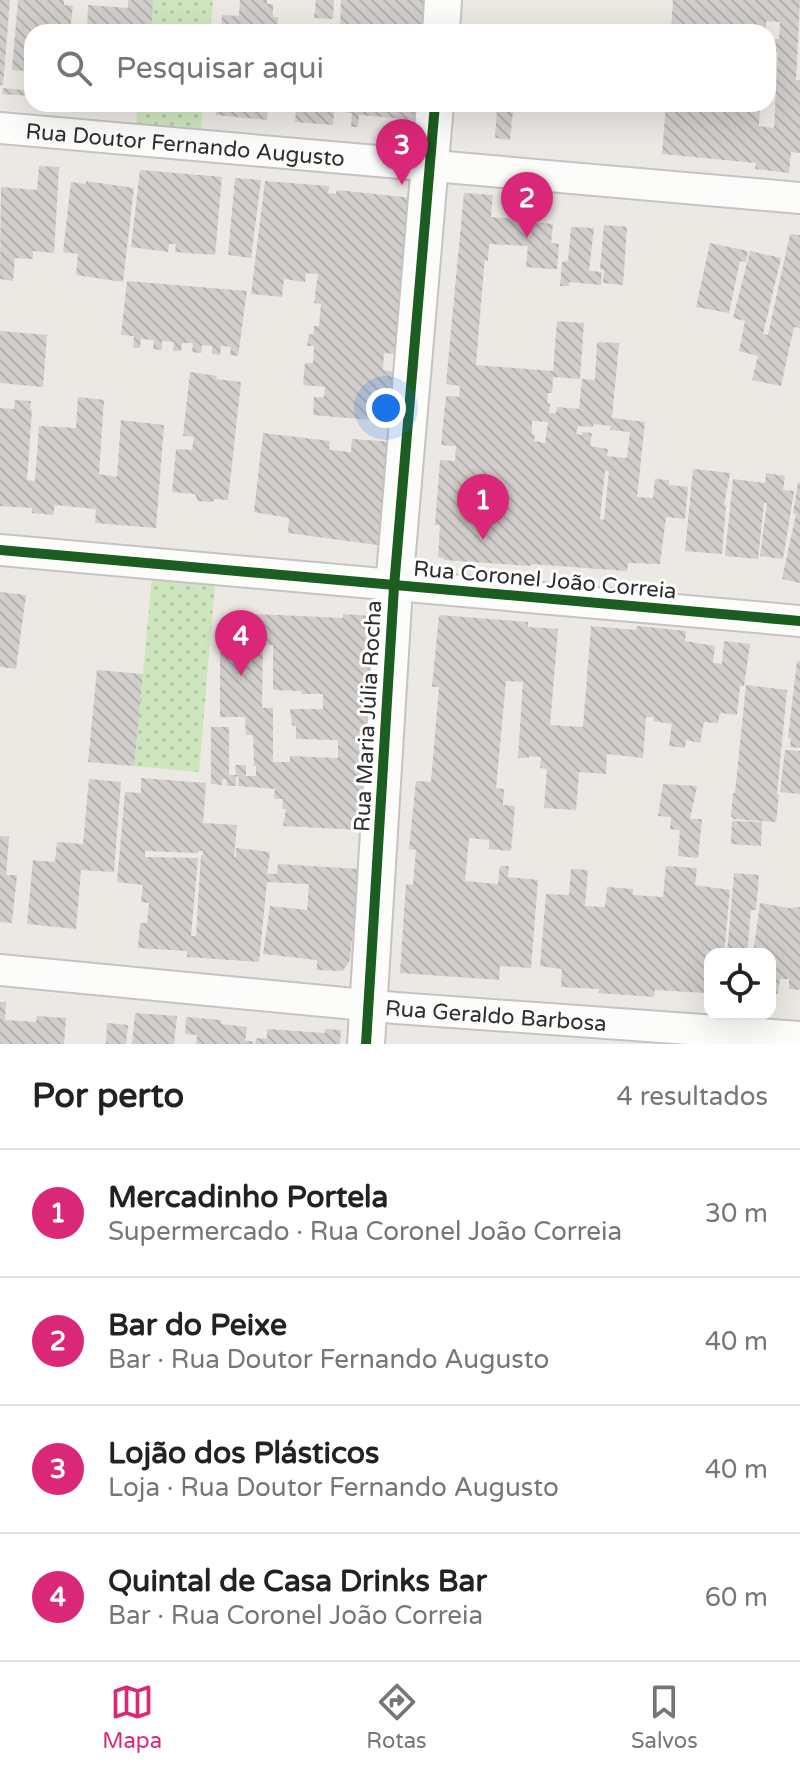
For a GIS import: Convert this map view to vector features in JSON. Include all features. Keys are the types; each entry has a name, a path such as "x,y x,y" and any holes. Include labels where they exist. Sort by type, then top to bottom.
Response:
{"street":[{"path":"442,24 443,0"},
{"name":"Rua Maria Júlia Rocha","path":"366,1044 394,587 434,112"},
{"name":"Rua Doutor Fernando Augusto","path":"0,128 800,198"},
{"name":"Rua Coronel João Correia","path":"0,550 800,621"},
{"name":"Rua Geraldo Barbosa","path":"0,970 370,1005 800,1037"}],"green space":[{"path":"148,0 213,0 211,24 146,24"},
{"path":"137,112 202,112 201,130 136,124"},
{"path":"152,578 215,584 199,772 134,766"}],"building":[{"path":"0,0 10,0 3,85 0,85"},
{"path":"18,0 64,0 64,5 73,6 71,24 24,24 24,71 12,70"},
{"path":"128,0 153,0 152,24 87,24 88,5 128,8"},
{"path":"240,0 267,0 267,4 273,4 273,17 278,17 278,24 221,24 222,15 239,16"},
{"path":"316,0 334,0 333,19 314,18"},
{"path":"341,0 433,0 431,24 340,24"},
{"path":"673,0 800,0 796,80 800,80 800,153 791,152 789,173 755,169 756,163 662,154 665,112 760,112 759,126 774,128 776,112 776,39 779,39 780,22 672,24"},
{"path":"3,88 24,90 24,95 2,94"},
{"path":"216,112 268,112 267,120 216,115"},
{"path":"296,112 334,112 333,125 295,122"},
{"path":"343,112 416,112 415,120 359,115 358,127 351,127 352,113"},
{"path":"497,112 513,112 510,140 495,138"},
{"path":"39,166 59,167 54,253 33,251 33,259 15,258 13,281 0,279 1,187 37,190"},
{"path":"140,170 222,177 215,255 175,252 176,244 169,244 168,252 131,247"},
{"path":"235,178 261,180 251,258 228,255"},
{"path":"86,181 134,188 123,282 76,275 78,254 63,252 71,182 86,184"},
{"path":"265,181 329,186 328,193 336,194 337,190 412,198 397,354 384,353 383,370 395,372 393,403 384,402 383,421 313,415 314,397 324,397 325,387 303,385 305,363 313,363 314,346 307,346 309,334 313,335 314,326 319,326 321,304 314,303 318,274 306,273 305,282 284,279 282,297 251,294"},
{"path":"464,193 493,195 491,217 518,219 519,207 533,206 532,222 553,224 551,243 559,244 557,269 526,267 528,246 489,244 488,261 485,260 484,267 476,365 553,371 557,321 584,323 580,379 553,377 552,393 548,393 549,413 556,413 557,407 579,409 582,379 595,380 597,342 619,343 612,418 645,422 637,497 653,498 655,479 669,480 669,485 688,487 685,519 666,517 660,564 628,563 627,571 444,560 438,557 440,525 435,525 440,460 455,461 456,446 441,445 446,396 459,397 460,386 446,384","holes":["532,421 548,422 545,443 534,441","593,424 611,426 610,430 630,432 627,458 607,456 608,449 590,446 592,433 576,434 578,426 593,427","605,471 609,471 604,520 600,519"]},
{"path":"604,225 627,227 623,285 603,283 604,270 600,269"},
{"path":"571,227 594,228 589,271 602,272 601,285 569,282 569,286 560,286 562,262 568,261"},
{"path":"790,234 800,235 800,328 794,327 781,386 752,380 758,356 739,351 745,321 733,318 750,251 781,258 763,334 768,335"},
{"path":"710,243 748,251 746,262 740,261 729,313 696,307"},
{"path":"127,281 247,291 238,356 230,355 231,347 221,346 220,355 212,354 212,346 202,345 201,353 192,352 193,343 182,343 181,351 173,351 174,342 162,341 162,350 153,349 154,340 141,339 140,348 133,348 134,336 121,335"},
{"path":"0,331 47,335 43,387 0,383"},
{"path":"190,372 241,382 228,500 198,501 195,494 172,492 176,449 192,450 194,437 183,436"},
{"path":"78,397 104,400 99,474 117,477 121,420 164,425 156,528 95,523 96,509 55,505 53,515 32,513 32,508 0,506 0,408 14,409 15,400 31,401 27,480 35,481 39,426 76,428"},
{"path":"263,433 330,441 329,450 351,452 352,439 395,442 385,546 288,533 289,518 254,512"},
{"path":"693,469 730,473 724,505 722,554 685,551"},
{"path":"766,473 785,476 783,490 794,491 783,559 760,556 767,503 764,503 758,559 725,556 733,479 765,483"},
{"path":"798,483 800,583 782,579 796,514 793,513"},
{"path":"0,592 26,595 16,669 0,667"},
{"path":"378,610 361,830 283,826 286,809 282,809 283,799 274,799 275,789 238,786 235,765 246,765 246,776 256,776 253,735 246,735 245,717 220,717 220,640 255,639 256,614 343,618 343,614 371,616 372,611","holes":["263,645 273,645 273,690 323,694 323,709 290,709 292,725 296,726 296,739 338,740 338,758 290,756 290,762 273,762 273,708 262,708"]},
{"path":"439,615 528,622 528,627 558,629 550,725 583,727 591,626 636,630 637,626 686,631 685,641 715,646 713,663 722,664 724,641 750,644 737,715 720,713 718,723 704,722 700,743 686,740 685,748 669,746 672,724 646,717 643,758 607,754 606,774 579,772 576,810 544,808 547,769 540,768 541,757 518,758 523,682 506,681 496,788 504,789 503,805 515,806 511,851 489,849 489,840 469,838 465,881 498,884 500,866 509,866 508,877 538,880 531,968 500,966 499,980 400,973 406,884 413,885 416,850 409,849 416,781 431,782 439,687 432,687"},
{"path":"797,661 800,661 800,748 790,747 791,738 788,738"},
{"path":"97,670 143,674 134,766 88,762"},
{"path":"746,685 787,690 776,822 731,817"},
{"path":"211,727 229,727 229,775 236,775 236,786 227,786 226,779 223,779 222,785 211,784"},
{"path":"785,750 800,751 800,794 780,792"},
{"path":"141,778 206,783 203,823 237,825 234,857 236,848 270,852 267,874 277,874 278,864 359,869 350,960 343,971 317,970 317,960 263,954 270,906 307,910 309,884 267,882 259,962 187,957 187,951 138,948 140,923 147,923 149,903 141,902 143,885 117,882 125,792 141,793","holes":["145,851 203,851 196,936 191,936 198,858 145,857"]},
{"path":"89,779 121,782 114,872 81,870 76,929 27,924 33,860 55,862 57,842 83,844"},
{"path":"663,784 697,786 690,819 702,819 698,858 678,856 680,830 670,829 671,817 658,816"},
{"path":"732,821 762,822 761,846 731,844"},
{"path":"0,836 9,837 6,875 17,875 12,923 0,922"},
{"path":"666,866 697,868 695,885 730,890 725,948 704,948 704,993 655,990 654,997 561,987 562,969 540,966 546,894 569,895 571,869 588,870 585,906 605,907 607,887 633,889 633,895 663,897"},
{"path":"734,873 759,875 756,910 751,910 748,948 728,948"},
{"path":"760,903 800,907 800,990 789,989 789,979 780,979 776,994 776,948 754,948"},
{"path":"0,1002 6,1002 5,1020 36,1022 37,1016 66,1018 64,1044 0,1044"},
{"path":"135,1013 177,1016 174,1044 132,1044"},
{"path":"186,1017 221,1020 221,1024 247,1027 245,1041 253,1041 253,1044 196,1044 197,1035 185,1034"},
{"path":"107,1023 128,1025 126,1044 106,1044"},
{"path":"267,1029 325,1033 325,1029 341,1030 340,1044 255,1044 256,1038 267,1039"}],"cycle path":[{"path":"366,1044 394,587 434,112"},
{"path":"0,550 800,621"}],"place":[{"name":"Lojão dos Plásticos","path":"402,185"},
{"name":"Bar do Peixe","path":"527,238"},
{"name":"Mercadinho Portela","path":"483,540"},
{"name":"Quintal de Casa Drinks Bar","path":"241,676"}]}
